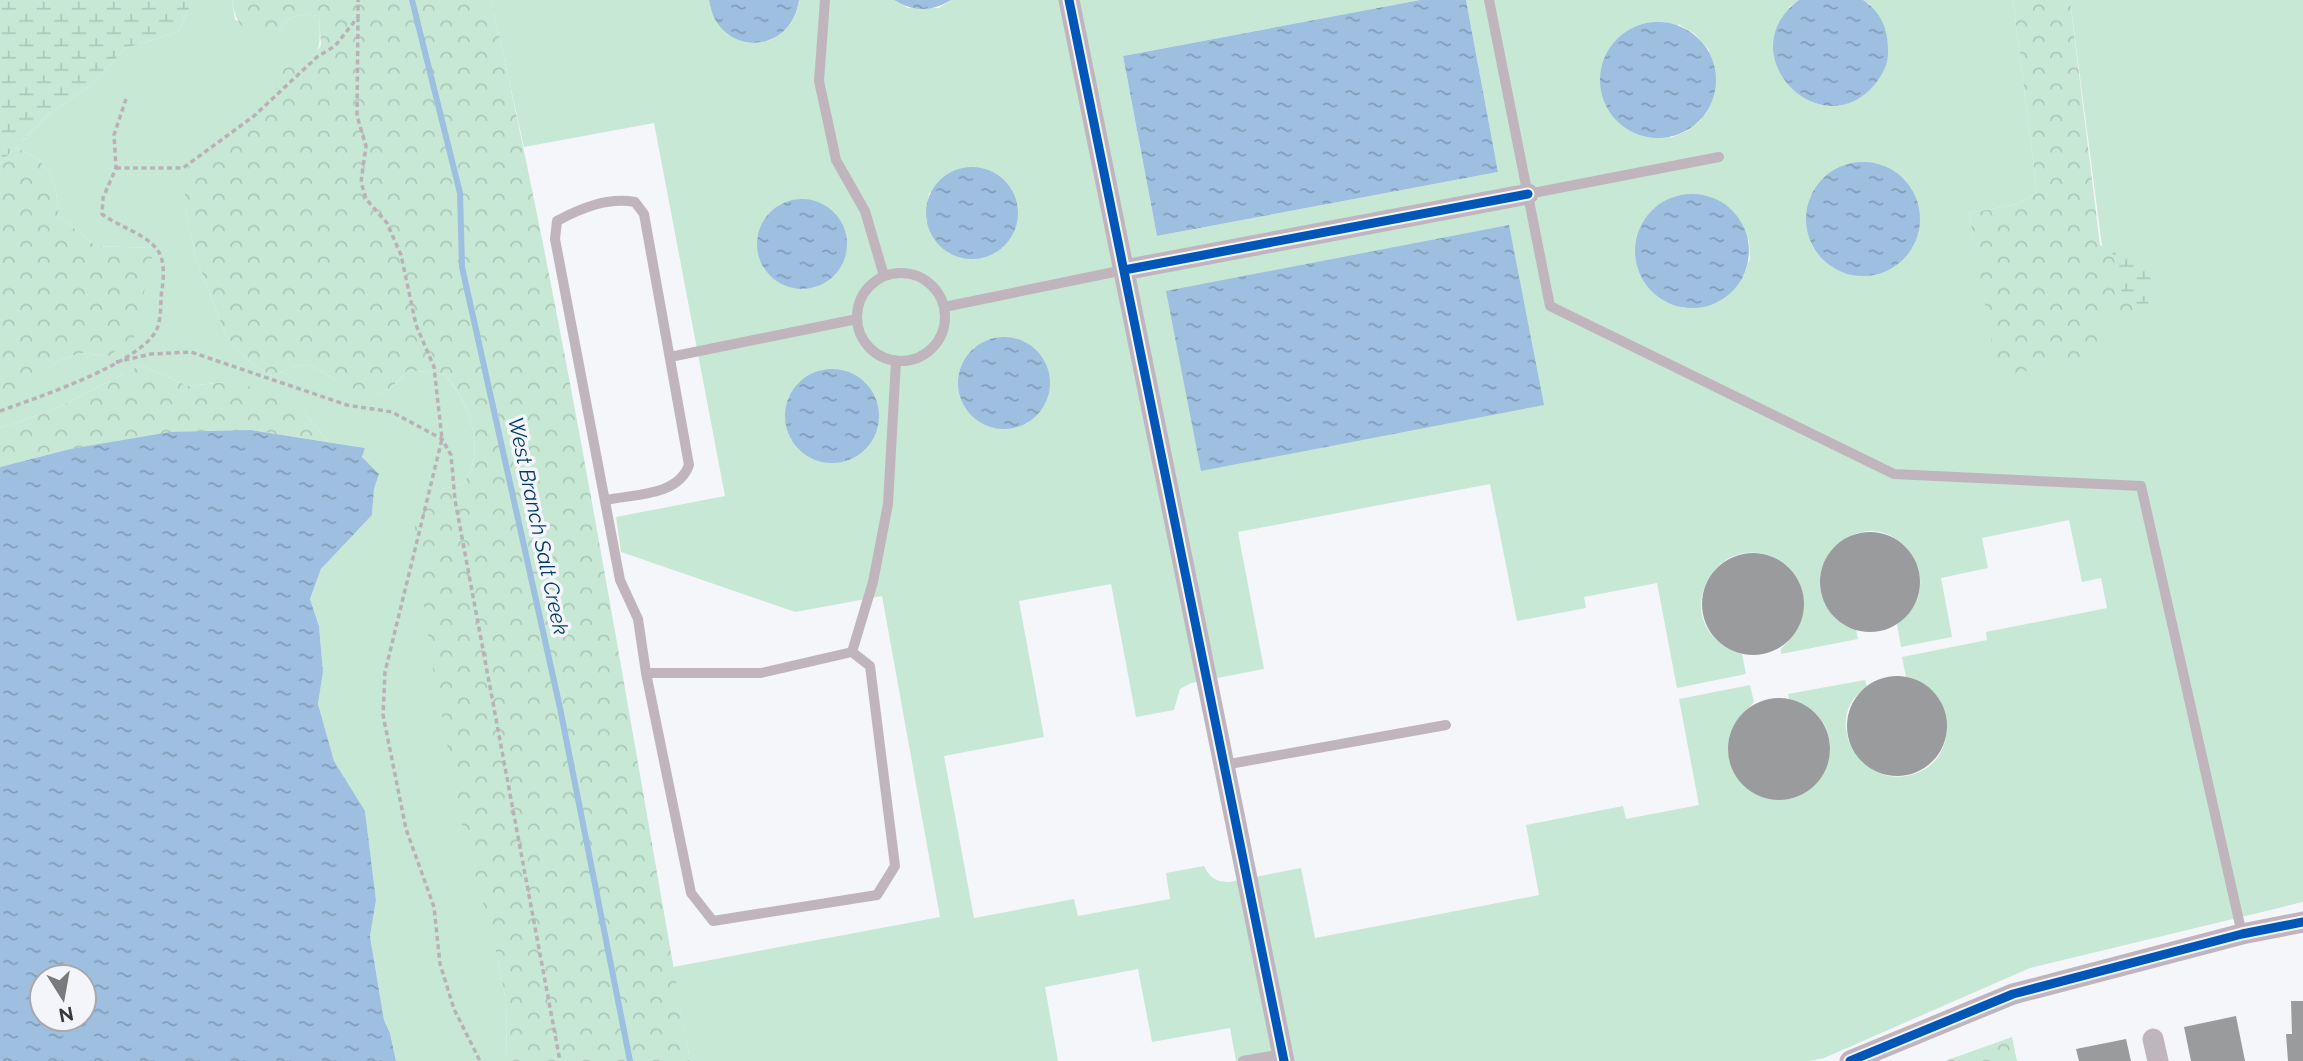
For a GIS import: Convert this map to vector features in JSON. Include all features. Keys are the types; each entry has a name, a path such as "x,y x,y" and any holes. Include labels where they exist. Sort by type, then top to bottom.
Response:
{"street":[{"path":"1069,0 1284,1057"},
{"path":"1124,270 1528,194"},
{"path":"1850,1061 2013,994 2242,934 2303,922"},
{"path":"2153,1040 2158,1061"}],"lane":[{"path":"825,0 819,81 836,160 865,211 884,276"},
{"path":"1489,0 1550,306 1703,383 1895,474 2141,486 2242,934"},
{"path":"1528,194 1719,158"},
{"path":"606,500 670,488 684,478 689,465 644,214 635,202 617,199 558,221 555,239 620,580 638,619 646,673 691,893 713,921 877,895 895,866 870,666 852,652"},
{"path":"944,307 1124,270"},
{"path":"899,273 914,275 938,293 944,307 942,334 934,346 923,355 896,360 871,349 862,338 857,319 862,296 872,284 884,276 899,273"},
{"path":"670,357 857,319"},
{"path":"852,652 873,582 888,504 896,360"},
{"path":"646,673 761,673 852,652"},
{"path":"1224,765 1446,725"},
{"path":"1243,1061 1284,1057"}],"path":[{"path":"358,0 357,116 366,146 361,182 366,198 387,223 401,255 416,325 434,367 442,439 385,672 383,715 406,830 433,907 440,964 454,1009 480,1061"},
{"path":"116,168 183,168 254,116 317,57 335,46 358,17"},
{"path":"0,411 61,389 116,362 143,346 154,334 159,323 164,276 158,249 143,236 119,227 102,214 103,198 116,168 114,135 126,99"},
{"path":"116,362 151,354 191,352 347,405 392,412 442,439 451,455 455,500 560,1061"}],"green space":[{"path":"0,0 193,0 178,32 126,48 88,87 49,114 0,163"},
{"path":"193,0 232,0 235,20 277,34 289,19 305,15 319,16 320,34 315,55 277,89 258,122 233,143 186,170 185,208 195,255 226,336 250,362 271,376 297,366 309,365 350,388 369,394 387,390 408,370 445,374 468,413 475,442 470,470 463,484 442,489 498,959 506,1002 507,1061 396,1061 390,1033 384,1020 370,935 376,900 365,811 334,761 318,704 323,672 319,626 310,599 321,569 372,515 374,489 379,474 362,457 365,448 328,442 304,412 226,382 188,386 141,365 53,410 0,428 0,403 8,401 57,361 81,353 109,356 153,248 96,246 59,216 50,173 37,159 15,148 49,114 88,87 126,48 178,32"},
{"path":"232,0 491,0 573,397 690,1061 507,1061 506,1002 498,959 462,825 432,664 414,531 422,501 442,489 463,484 474,457 472,428 461,399 445,374 408,370 387,390 368,395 359,393 309,365 297,366 271,376 250,362 226,336 195,255 185,208 185,170 210,145 221,150 258,121 277,88 274,75 291,59 310,62 321,45 319,16 305,15 289,19 277,34 250,32 240,24"},
{"path":"491,0 709,0 711,11 768,41 790,25 799,0 894,0 908,8 939,8 951,0 1420,0 1123,56 1157,236 1498,172 1466,0 1799,0 1788,8 1871,5 1863,0 2013,0 2037,193 2018,204 1969,213 1999,376 2111,315 2070,0 2303,0 2303,902 2030,968 1824,1058 1809,1061 1236,1061 1230,1028 1152,1042 1138,969 1045,987 1058,1061 690,1061 673,967 940,917 882,596 795,612 621,552 616,517 725,496 654,123 524,147","holes":["1678,24 1695,34 1709,50 1701,120 1687,131 1670,138","991,171 1009,188 1014,197 1017,217 1002,248 926,222 929,193","1811,195 1844,273 1817,250 1811,241 1807,220","1654,208 1749,240 1750,258 1744,275 1685,308 1667,301 1644,281 1638,268 1638,239","830,209 844,234 844,256 834,274 817,284 797,288 778,282 763,265 757,237","1003,337 1046,403 1026,424 973,348 987,340","789,396 878,407 878,423 873,438 791,440 786,425","1490,484 1517,621 1586,608 1584,597 1657,583 1677,688 1746,674 1742,654 1722,645 1708,629 1702,615 1701,599 1711,575 1728,559 1747,553 1767,555 1785,564 1798,580 1803,600 1798,623 1781,649 1781,654 1858,639 1856,630 1832,613 1821,594 1821,573 1830,554 1844,540 1863,532 1884,533 1905,546 1917,565 1920,586 1918,599 1897,624 1901,647 1952,637 1941,578 1988,568 1982,538 2069,520 2082,582 2101,578 2107,608 1986,632 1987,640 1902,657 1906,677 1922,684 1935,695 1943,709 1946,725 1945,741 1939,755 1928,767 1911,775 1892,776 1875,771 1861,761 1852,747 1846,731 1847,715 1853,700 1867,687 1865,680 1788,694 1789,699 1803,704 1820,718 1827,730 1830,747 1823,774 1806,792 1787,799 1766,798 1748,789 1735,773 1730,753 1735,729 1754,702 1750,685 1679,699 1699,805 1626,819 1623,806 1526,825 1539,895 1315,938 1301,868 1229,882 1214,878 1204,866 1166,873 1170,899 1078,916 1074,899 974,918 944,756 1044,737 1019,601 1111,584 1136,717 1174,710 1180,689 1191,683 1264,669 1238,532"]},
{"path":"2013,0 2070,0 2100,245 2112,251 2122,293 2138,310 2111,315 2098,325 2098,357 1998,376 1969,213 2018,204 2037,193"},
{"path":"15,148 37,159 50,173 59,216 96,246 154,248 134,337 109,356 81,353 57,361 8,402 0,403 0,163"},
{"path":"2112,251 2139,263 2150,277 2151,295 2147,305 2138,310 2122,293"},
{"path":"141,365 188,386 226,382 266,390 304,412 328,442 251,430 70,449 0,467 0,428 53,410"},
{"path":"2012,1037 2017,1061 1945,1061"}],"water":[{"path":"709,0 799,0 793,19 783,32 769,40 754,43 739,40 725,32 715,19"},
{"path":"894,0 951,0 923,9 909,7"},
{"path":"1420,0 1466,0 1498,172 1157,236 1123,56"},
{"path":"1799,0 1863,0 1875,10 1882,22 1888,42 1886,64 1875,84 1854,101 1831,106 1809,100 1790,87 1777,67 1773,45 1779,22"},
{"path":"1658,22 1680,26 1699,39 1712,58 1716,80 1712,102 1699,121 1680,134 1658,138 1636,134 1617,121 1604,102 1600,80 1604,58 1617,39 1636,26"},
{"path":"1863,162 1885,167 1903,179 1915,197 1920,219 1915,241 1903,259 1885,271 1863,276 1841,271 1823,259 1811,241 1806,219 1811,197 1823,179 1841,167"},
{"path":"972,167 990,170 1005,180 1015,195 1018,213 1015,231 1005,246 990,256 972,259 954,256 939,246 929,231 926,213 929,195 939,180 954,170"},
{"path":"1692,194 1714,198 1724,203 1740,219 1745,229 1749,251 1745,273 1740,283 1724,299 1714,304 1692,308 1670,304 1660,299 1644,283 1639,273 1635,251 1639,229 1644,219 1660,203 1670,198"},
{"path":"802,199 819,203 834,212 843,227 847,244 843,261 834,276 819,285 802,289 785,285 770,276 761,261 757,244 761,227 770,212 785,203"},
{"path":"1509,225 1544,405 1201,471 1166,291"},
{"path":"1004,337 1022,341 1036,351 1046,365 1050,383 1046,401 1036,415 1022,425 1004,429 986,425 972,415 962,401 958,383 962,365 972,351 986,341"},
{"path":"832,369 850,373 865,383 875,398 879,416 875,434 865,449 850,459 832,463 814,459 799,449 789,434 785,416 789,398 799,383 814,373"},
{"path":"251,430 365,448 362,457 379,474 374,489 372,515 321,569 310,599 319,626 323,672 318,704 334,761 365,811 376,900 370,936 384,1020 390,1033 396,1061 0,1061 0,467 70,449 170,432"}],"building":[{"path":"1870,532 1889,536 1906,546 1916,563 1920,582 1916,601 1906,618 1889,628 1870,632 1851,628 1834,618 1824,601 1820,582 1824,563 1834,546 1851,536"},
{"path":"1753,553 1773,557 1789,568 1800,584 1804,604 1800,624 1789,640 1773,651 1753,655 1733,651 1717,640 1706,624 1702,604 1706,584 1717,568 1733,557"},
{"path":"1897,676 1916,680 1933,690 1943,707 1947,726 1943,745 1933,762 1916,772 1897,776 1878,772 1861,762 1851,745 1847,726 1851,707 1861,690 1878,680"},
{"path":"1779,698 1798,702 1815,713 1826,730 1830,749 1826,768 1815,785 1798,796 1779,800 1760,796 1743,785 1732,768 1728,749 1732,730 1743,713 1760,702"},
{"path":"2291,1001 2303,1001 2303,1061 2288,1061 2286,1034 2292,1034"},
{"path":"2236,1016 2245,1061 2191,1061 2184,1027"},
{"path":"2126,1039 2131,1061 2079,1061 2076,1049"}],"waterway":[{"name":"West Branch Salt Creek","path":"412,0 460,193 462,267 560,708 630,1061"}],"cycle path":[{"path":"1069,0 1284,1061"},
{"path":"1124,270 1528,194"},
{"path":"1850,1061 2013,994 2242,934 2303,922"}]}
